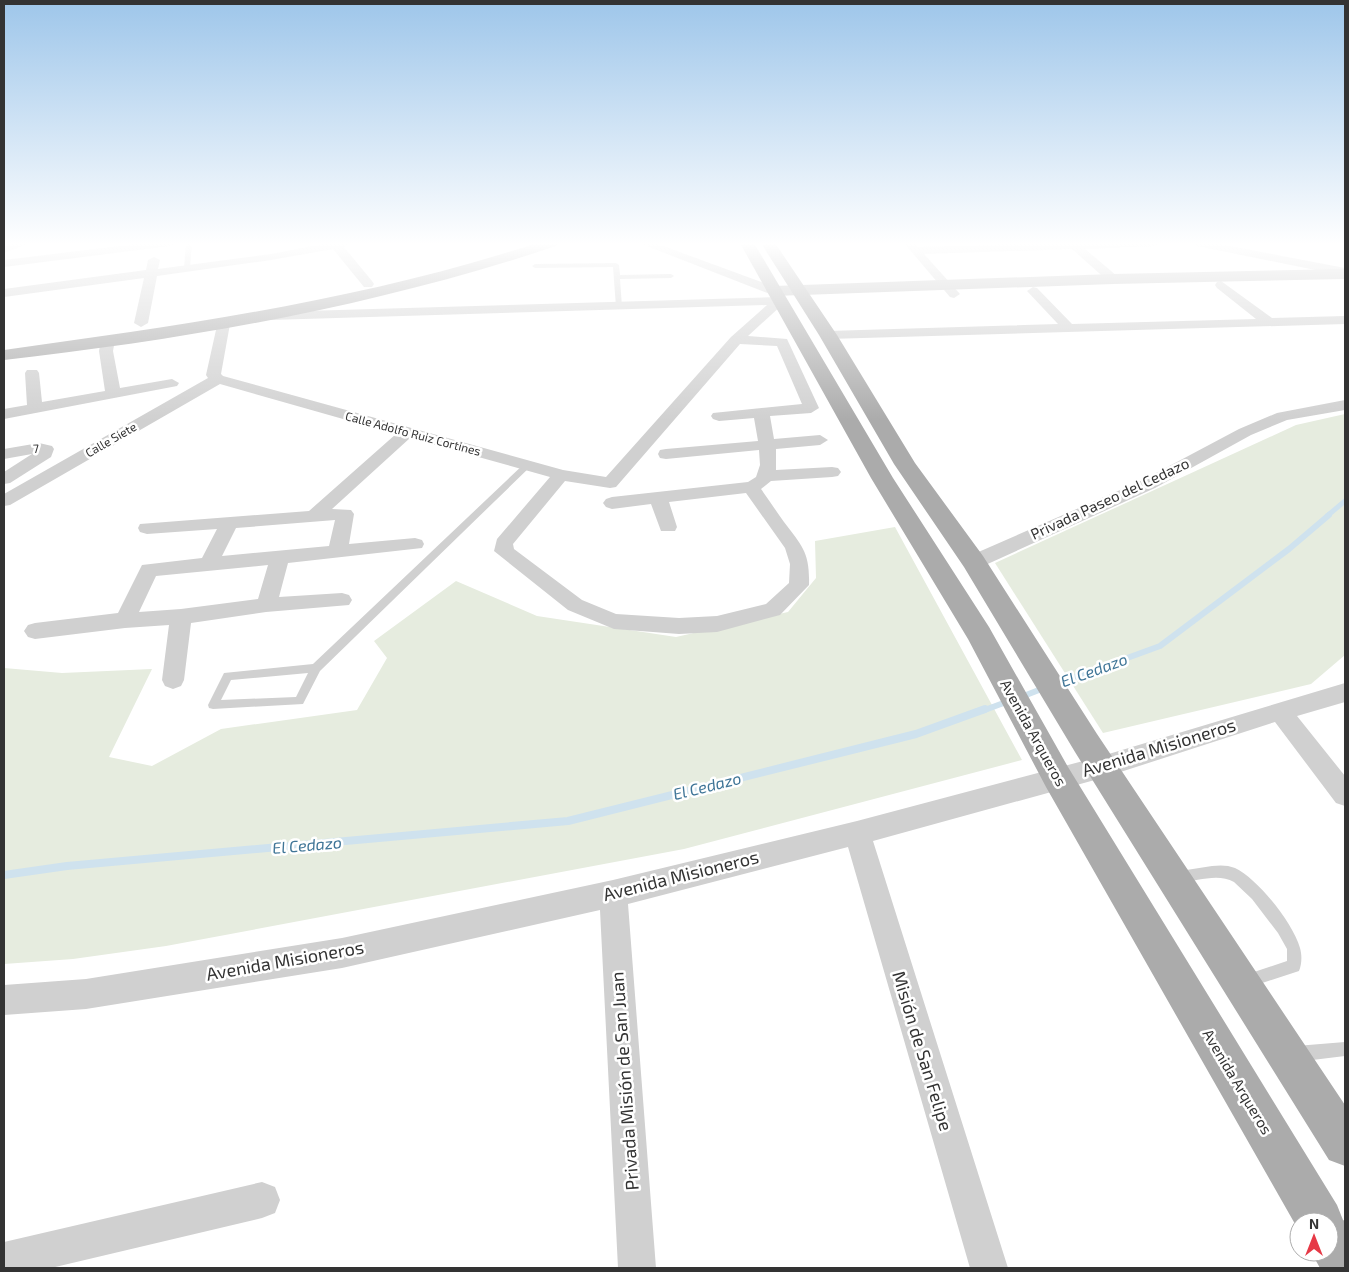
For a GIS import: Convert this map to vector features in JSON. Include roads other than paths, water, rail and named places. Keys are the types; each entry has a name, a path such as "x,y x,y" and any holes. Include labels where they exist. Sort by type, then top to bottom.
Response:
{"main road":[{"path":"4,345 274,302"},
{"path":"4,355 223,324 342,302"},
{"name":"Avenida Arqueros","path":"793,302 882,478 979,634 1051,766 1314,1212"},
{"name":"Avenida Arqueros","path":"796,302 828,336 905,464 974,562 1094,755 1345,1144"}],"street":[{"path":"141,323 146,302"},
{"path":"270,316 619,307 685,302"},
{"path":"736,340 780,302"},
{"path":"1044,302 1068,327"},
{"path":"1244,302 1269,322"},
{"path":"828,336 1068,327 1345,320"},
{"path":"218,379 213,375 223,324"},
{"path":"108,340 106,351 113,394"},
{"path":"719,416 811,408 782,342 736,340"},
{"name":"Calle Adolfo Ruiz Cortines","path":"218,379 562,475 610,483 616,479 736,340"},
{"path":"32,373 35,409"},
{"name":"Calle Siete","path":"4,501 218,379"},
{"path":"4,414 172,383"},
{"name":"Privada Paseo del Cedazo","path":"974,562 1149,484 1245,432 1284,416 1345,404"},
{"path":"612,503 751,487 763,482 766,476 768,444 761,412"},
{"path":"314,516 406,433"},
{"path":"666,454 820,440"},
{"name":"7","path":"4,454 39,448 46,449 45,454 36,461 4,479"},
{"path":"766,476 832,472"},
{"path":"562,475 504,543 504,551 575,605 614,621 679,626 717,624 772,610 799,585 800,564 794,546 777,526 751,487"},
{"path":"658,497 668,527"},
{"path":"147,528 345,514 338,551"},
{"path":"209,564 230,521"},
{"path":"124,620 149,570 415,544"},
{"path":"266,605 280,558"},
{"path":"35,631 124,620 181,617 266,605 342,600"},
{"path":"173,680 181,617"},
{"name":"Avenida Misioneros","path":"4,1000 86,994 342,952 613,894 857,833 1051,766 1280,712 1334,697 1345,692"},
{"path":"1280,712 1345,794"},
{"name":"Misión de San Felipe","path":"857,833 989,1268"},
{"name":"Privada Misión de San Juan","path":"613,894 637,1268"},
{"path":"4,1261 262,1200"}],"lane":[{"path":"619,302 619,307"},
{"path":"316,668 228,676 213,704 299,701 316,668 528,465"},
{"path":"1173,878 1214,872 1232,874 1248,885 1284,930 1294,948 1294,966 1241,983"},
{"path":"1288,1055 1345,1049"}],"waterway":[{"name":"El Cedazo","path":"1327,516 1345,501"},
{"name":"El Cedazo","path":"1056,684 1160,646 1289,549 1329,515"},
{"name":"El Cedazo","path":"1021,697 1044,688"},
{"name":"El Cedazo","path":"982,711 1009,701"},
{"name":"El Cedazo","path":"4,875 67,866 568,821 916,734 985,709"}]}
